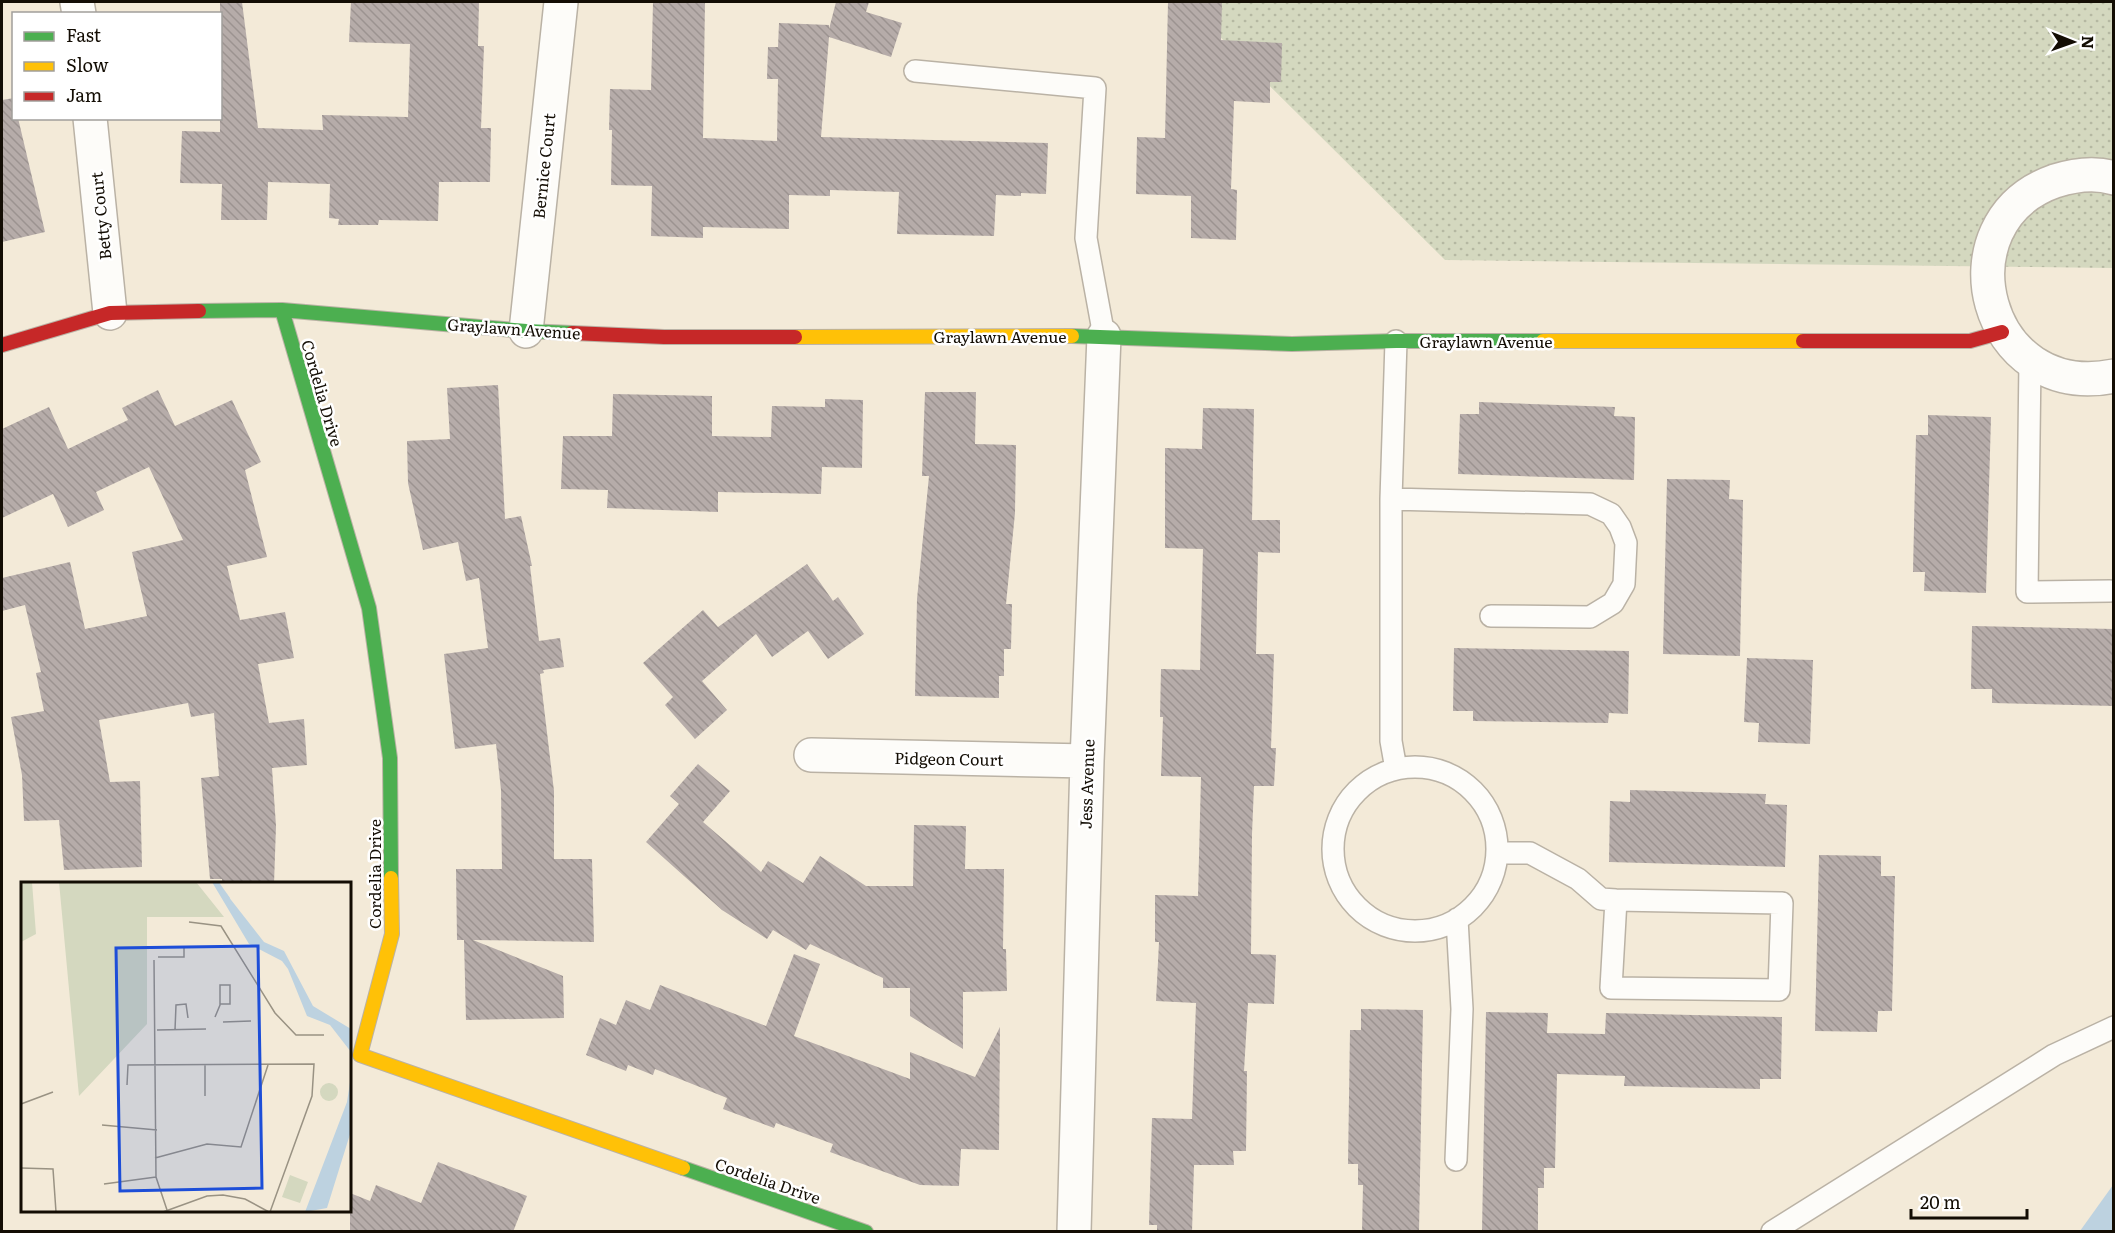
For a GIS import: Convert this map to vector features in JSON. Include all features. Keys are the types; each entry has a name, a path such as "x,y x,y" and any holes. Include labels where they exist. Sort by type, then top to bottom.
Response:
{"street":[{"name":"Bernice Court","path":"526,331 561,2"},
{"name":"Betty Court","path":"90,120 110,313"},
{"path":"2114,178 2106,175 2072,175 2041,186 2014,207 1996,235 1987,267 1990,301 2002,332 2030,361 2055,374 2084,380 2114,376"},
{"name":"Graylawn Avenue","path":"2,345 110,313 282,310 526,331 664,337 1104,336 1292,344 1396,341 1970,341 2002,332"},
{"name":"Cordelia Drive","path":"282,310 369,608 390,758 392,934 360,1055 866,1232"},
{"name":"Jess Avenue","path":"1074,1232 1087,761 1104,336"},
{"name":"Pidgeon Court","path":"812,755 1087,761"}],"lane":[{"path":"915,71 1095,88 1086,238 1104,336"},
{"path":"1396,341 1391,499 1391,741 1396,769"},
{"path":"2030,361 2027,592 2110,591"},
{"path":"1391,499 1590,504 1611,514 1620,527 1626,543 1624,584 1613,603 1590,617 1491,616"},
{"path":"1418,767 1439,770 1458,779 1476,793 1488,811 1495,831 1497,853 1493,873 1485,891 1473,907 1457,919 1438,927 1419,930 1396,928 1376,921 1358,908 1345,890 1336,870 1333,848 1336,826 1345,806 1359,789 1376,776 1396,769 1418,767"},
{"path":"1497,853 1530,853 1578,879 1601,899 1782,903 1779,990 1611,988 1616,900"},
{"path":"1456,1160 1462,1009 1457,919"},
{"path":"1772,1232 2054,1055 2114,1028"}],"green space":[{"path":"1185,2 2113,2 2113,268 1445,260"}],"water":[{"path":"2113,1185 2113,1231 2080,1231"}],"building":[{"path":"220,2 242,2 258,128 323,130 322,115 408,117 410,44 349,42 351,2 479,2 478,46 484,46 481,128 491,128 490,182 439,182 438,221 379,220 378,225 338,225 339,219 329,218 330,184 268,182 267,220 221,220 222,184 180,183 182,131 220,132 222,12 220,12"},
{"path":"653,2 705,2 703,138 777,141 778,79 767,79 768,47 778,47 779,23 829,25 829,29 836,2 869,2 866,12 902,23 891,57 829,37 821,137 1048,143 1046,194 996,195 994,236 897,234 899,192 830,190 830,196 789,195 789,229 703,227 703,238 651,236 652,186 611,185 612,130 609,130 610,89 651,90"},
{"path":"1168,2 1222,2 1221,40 1282,43 1281,82 1270,82 1270,103 1234,101 1231,189 1237,190 1236,240 1191,238 1191,196 1136,194 1137,137 1165,138"},
{"path":"12,98 12,120 18,120 45,232 2,242 2,100"},
{"path":"498,385 505,519 521,516 532,566 530,566 539,641 560,638 564,667 543,670 544,673 540,674 554,791 554,859 592,859 594,942 473,940 563,976 564,1018 466,1020 464,940 457,940 456,869 502,869 501,790 496,744 455,749 444,654 488,648 479,578 466,581 458,542 423,550 408,483 407,441 450,439 447,388"},
{"path":"158,390 175,426 232,400 261,462 245,470 267,557 227,566 240,620 285,612 294,658 258,664 269,723 304,719 307,765 272,768 276,826 274,882 222,882 222,879 210,879 201,778 219,776 214,713 191,717 188,703 99,720 110,782 140,781 142,867 64,870 59,820 24,821 22,775 11,717 44,711 36,673 41,672 25,605 2,611 2,578 70,562 85,629 147,616 132,552 183,540 149,467 96,492 104,510 68,527 53,494 2,518 2,429 49,407 68,449 128,420 122,408"},
{"path":"925,392 976,392 975,444 1016,445 1015,513 1006,604 1012,604 1011,649 1004,649 1004,676 999,676 999,698 915,696 917,599 929,476 922,476"},
{"path":"613,394 712,396 712,436 771,437 772,406 825,407 825,399 863,400 862,468 822,467 821,494 718,492 718,512 607,508 608,490 561,489 563,436 612,436"},
{"path":"1479,402 1615,407 1614,416 1635,417 1634,480 1458,474 1460,414 1479,414"},
{"path":"1203,408 1254,409 1252,520 1280,520 1280,553 1258,552 1256,654 1274,654 1271,748 1276,748 1274,786 1254,786 1252,834 1251,954 1276,955 1274,1004 1248,1003 1244,1071 1247,1071 1246,1151 1233,1151 1234,1165 1194,1165 1192,1232 1157,1232 1157,1225 1149,1225 1152,1118 1192,1119 1196,1003 1156,1001 1159,942 1155,942 1155,895 1198,896 1201,777 1161,776 1163,717 1160,717 1161,669 1200,670 1203,549 1165,548 1165,448 1202,449"},
{"path":"1928,415 1991,417 1986,593 1924,591 1925,572 1913,572 1916,435 1928,435"},
{"path":"1667,479 1730,480 1729,499 1743,500 1740,656 1663,654"},
{"path":"807,564 833,601 838,597 864,634 828,659 808,631 772,657 756,634 702,681 727,710 695,739 665,705 673,697 643,663 703,610 718,627"},
{"path":"1972,626 2114,629 2114,706 1992,703 1992,689 1971,689"},
{"path":"1454,648 1629,651 1628,714 1609,713 1608,723 1473,721 1473,711 1453,711"},
{"path":"1747,658 1813,660 1810,744 1758,742 1759,723 1744,722"},
{"path":"698,764 730,791 703,822 761,872 768,861 803,883 820,856 866,886 913,886 914,825 966,826 965,869 1004,869 1003,949 1006,949 1007,991 963,992 963,1049 910,1016 910,988 883,988 883,978 810,944 806,950 773,930 767,939 722,910 646,842 679,804 670,796"},
{"path":"1630,790 1766,794 1765,804 1787,805 1785,867 1609,862 1610,801 1630,802"},
{"path":"1819,855 1881,856 1881,876 1895,876 1892,1011 1878,1011 1877,1032 1815,1031"},
{"path":"794,954 820,964 794,1036 910,1079 910,1052 975,1077 1000,1027 999,1150 961,1149 959,1186 920,1185 830,1152 833,1144 776,1123 774,1128 723,1109 727,1098 655,1069 653,1075 628,1065 626,1071 586,1055 600,1018 616,1025 626,1000 650,1010 660,985 766,1026"},
{"path":"1361,1009 1423,1010 1419,1232 1362,1232 1363,1185 1358,1185 1358,1164 1348,1164 1350,1030 1361,1030"},
{"path":"1486,1012 1548,1013 1547,1033 1605,1034 1606,1013 1782,1017 1781,1079 1760,1079 1760,1089 1624,1086 1625,1076 1557,1074 1555,1168 1544,1168 1544,1188 1538,1188 1538,1232 1482,1232"},
{"path":"438,1162 527,1196 513,1232 350,1232 351,1193 370,1201 376,1185 421,1203"}],"traffic: fast":[{"path":"282,310 369,608 390,758 391,878"},
{"path":"199,311 282,310 572,333"},
{"path":"1072,336 1292,344 1543,341"},
{"path":"683,1168 866,1232"}],"traffic: slow":[{"path":"795,337 1072,336"},
{"path":"1543,341 1803,341"},
{"path":"391,878 392,934 360,1055 683,1168"}],"traffic: jam":[{"path":"2,345 110,313 199,311"},
{"path":"1803,341 1970,341 2002,332"},
{"path":"572,333 664,337 795,337"}]}
